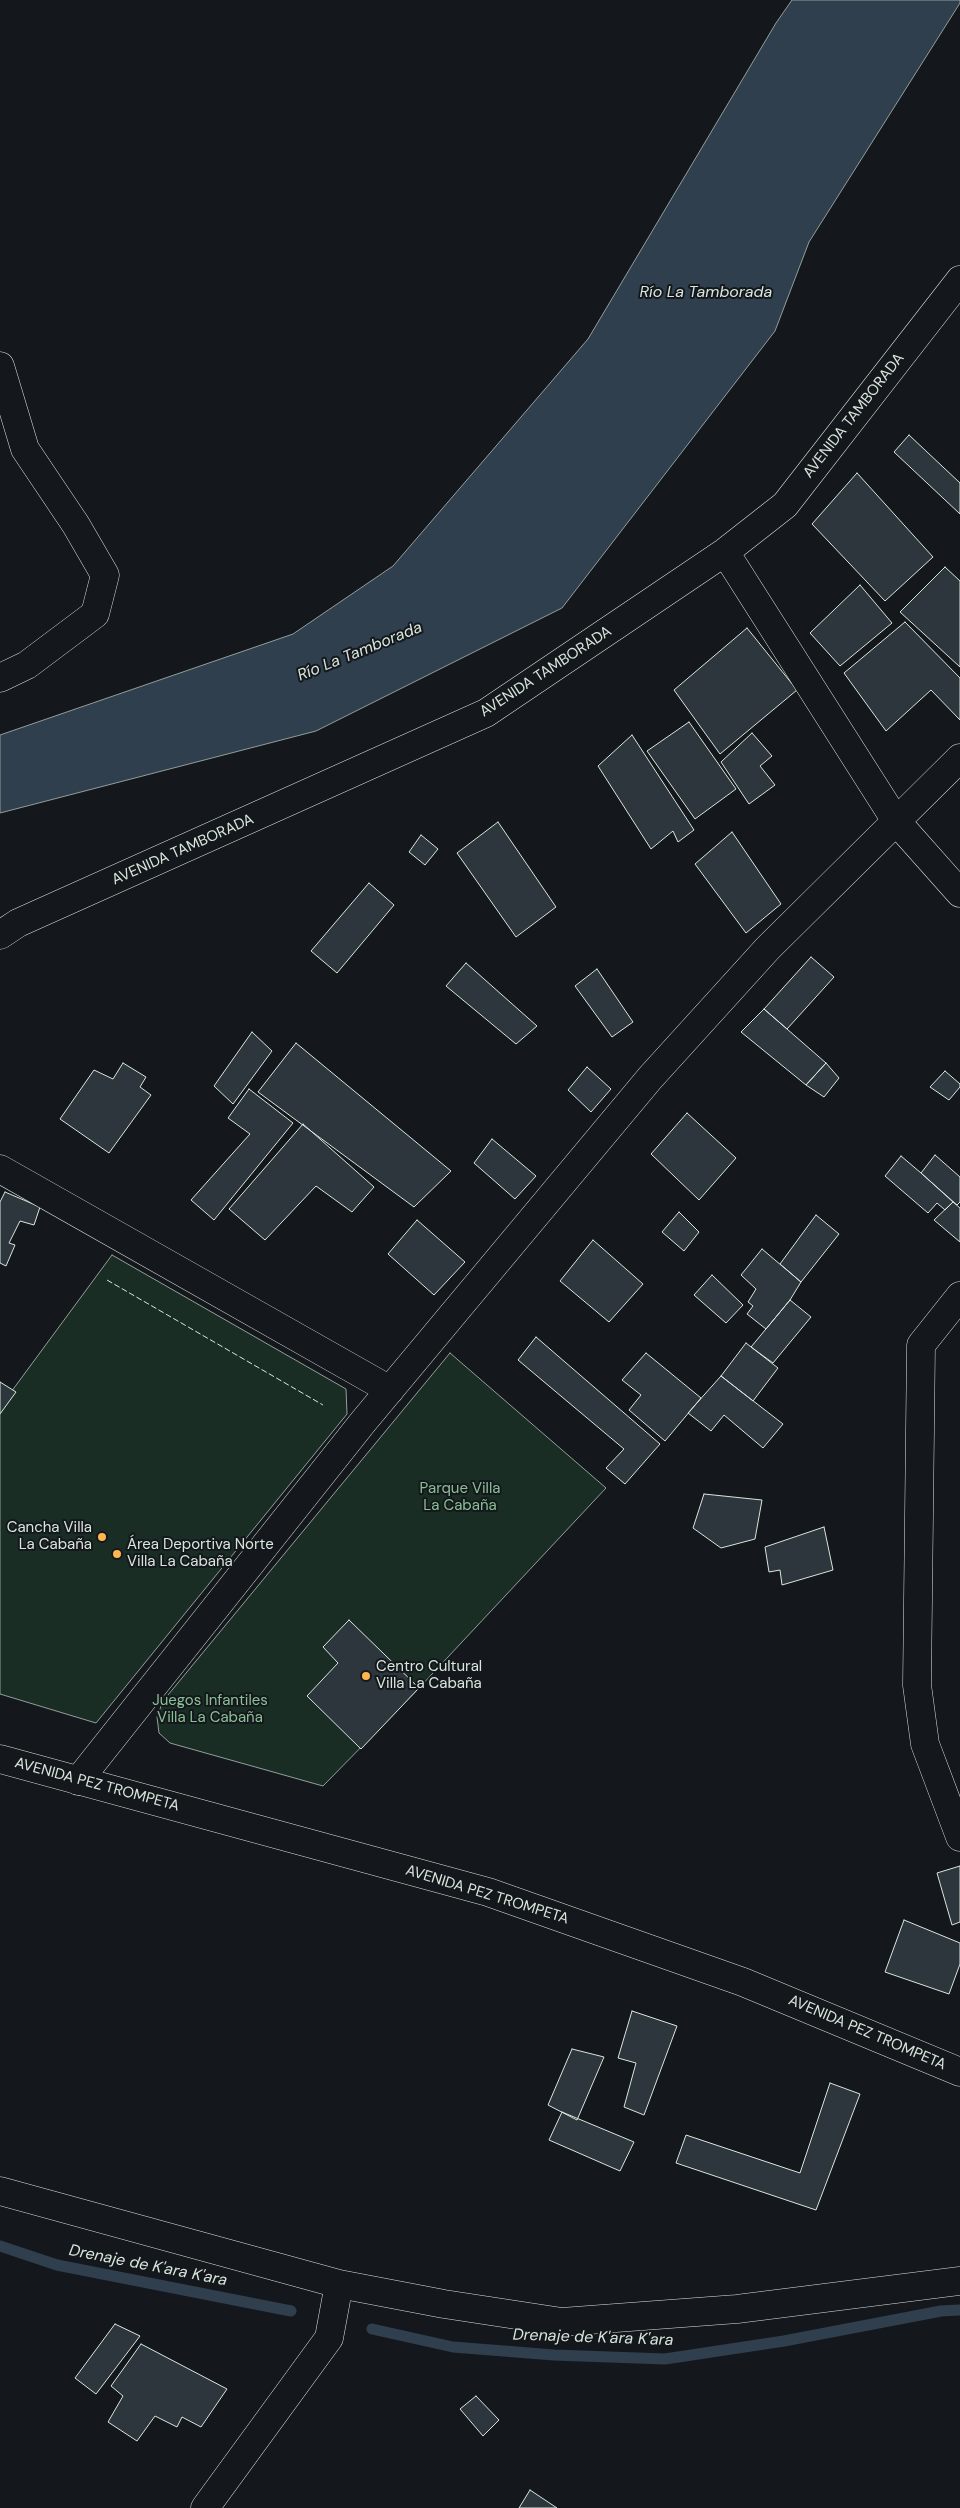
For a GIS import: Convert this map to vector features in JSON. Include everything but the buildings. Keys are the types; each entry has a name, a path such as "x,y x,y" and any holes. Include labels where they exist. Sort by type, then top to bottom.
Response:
{"street":[{"name":"AVENIDA TAMBORADA","path":"0,935 18,923 486,713 725,552 785,505 960,280"},
{"path":"0,366 25,450 76,525 105,575 95,614 28,665 0,678"},
{"path":"725,552 896,821 960,893"},
{"path":"78,1781 390,1390 650,1078 768,948 960,758"},
{"path":"0,1169 390,1390"},
{"path":"960,1296 921,1345 917,1686 925,1744 960,1837"},
{"name":"AVENIDA PEZ TROMPETA","path":"0,1759 488,1892 743,1982 960,2072"},
{"path":"0,2191 339,2284 444,2304 562,2322 737,2309 960,2281"},
{"path":"206,2508 329,2338 339,2284"}],"green space":[{"name":"Cancha Villa La Cabaña","path":"112,1255 346,1389 347,1414 96,1723 0,1694 0,1407"},
{"name":"Parque Villa La Cabaña","path":"450,1353 606,1488 419,1688 323,1786 170,1743 159,1733 157,1717 163,1701"}],"water":[{"name":"Río La Tamborada","path":"792,0 960,0 960,3 809,242 775,331 562,608 316,731 0,813 0,735 293,634 393,566 588,339 776,23"}],"waterway":[{"name":"Drenaje de K'ara K'ara","path":"0,2246 57,2265 291,2311"},
{"name":"Drenaje de K'ara K'ara","path":"372,2329 453,2347 554,2355 665,2359 784,2341 941,2311 960,2310"}],"fence":[{"path":"107,1280 323,1405"}],"place":[{"name":"Cancha Villa La Cabaña","path":"102,1537"},
{"name":"Área Deportiva Norte Villa La Cabaña","path":"117,1554"},
{"name":"Centro Cultural Villa La Cabaña","path":"366,1676"}],"park label":[{"name":"Juegos Infantiles Villa La Cabaña","path":"210,1710"}]}
